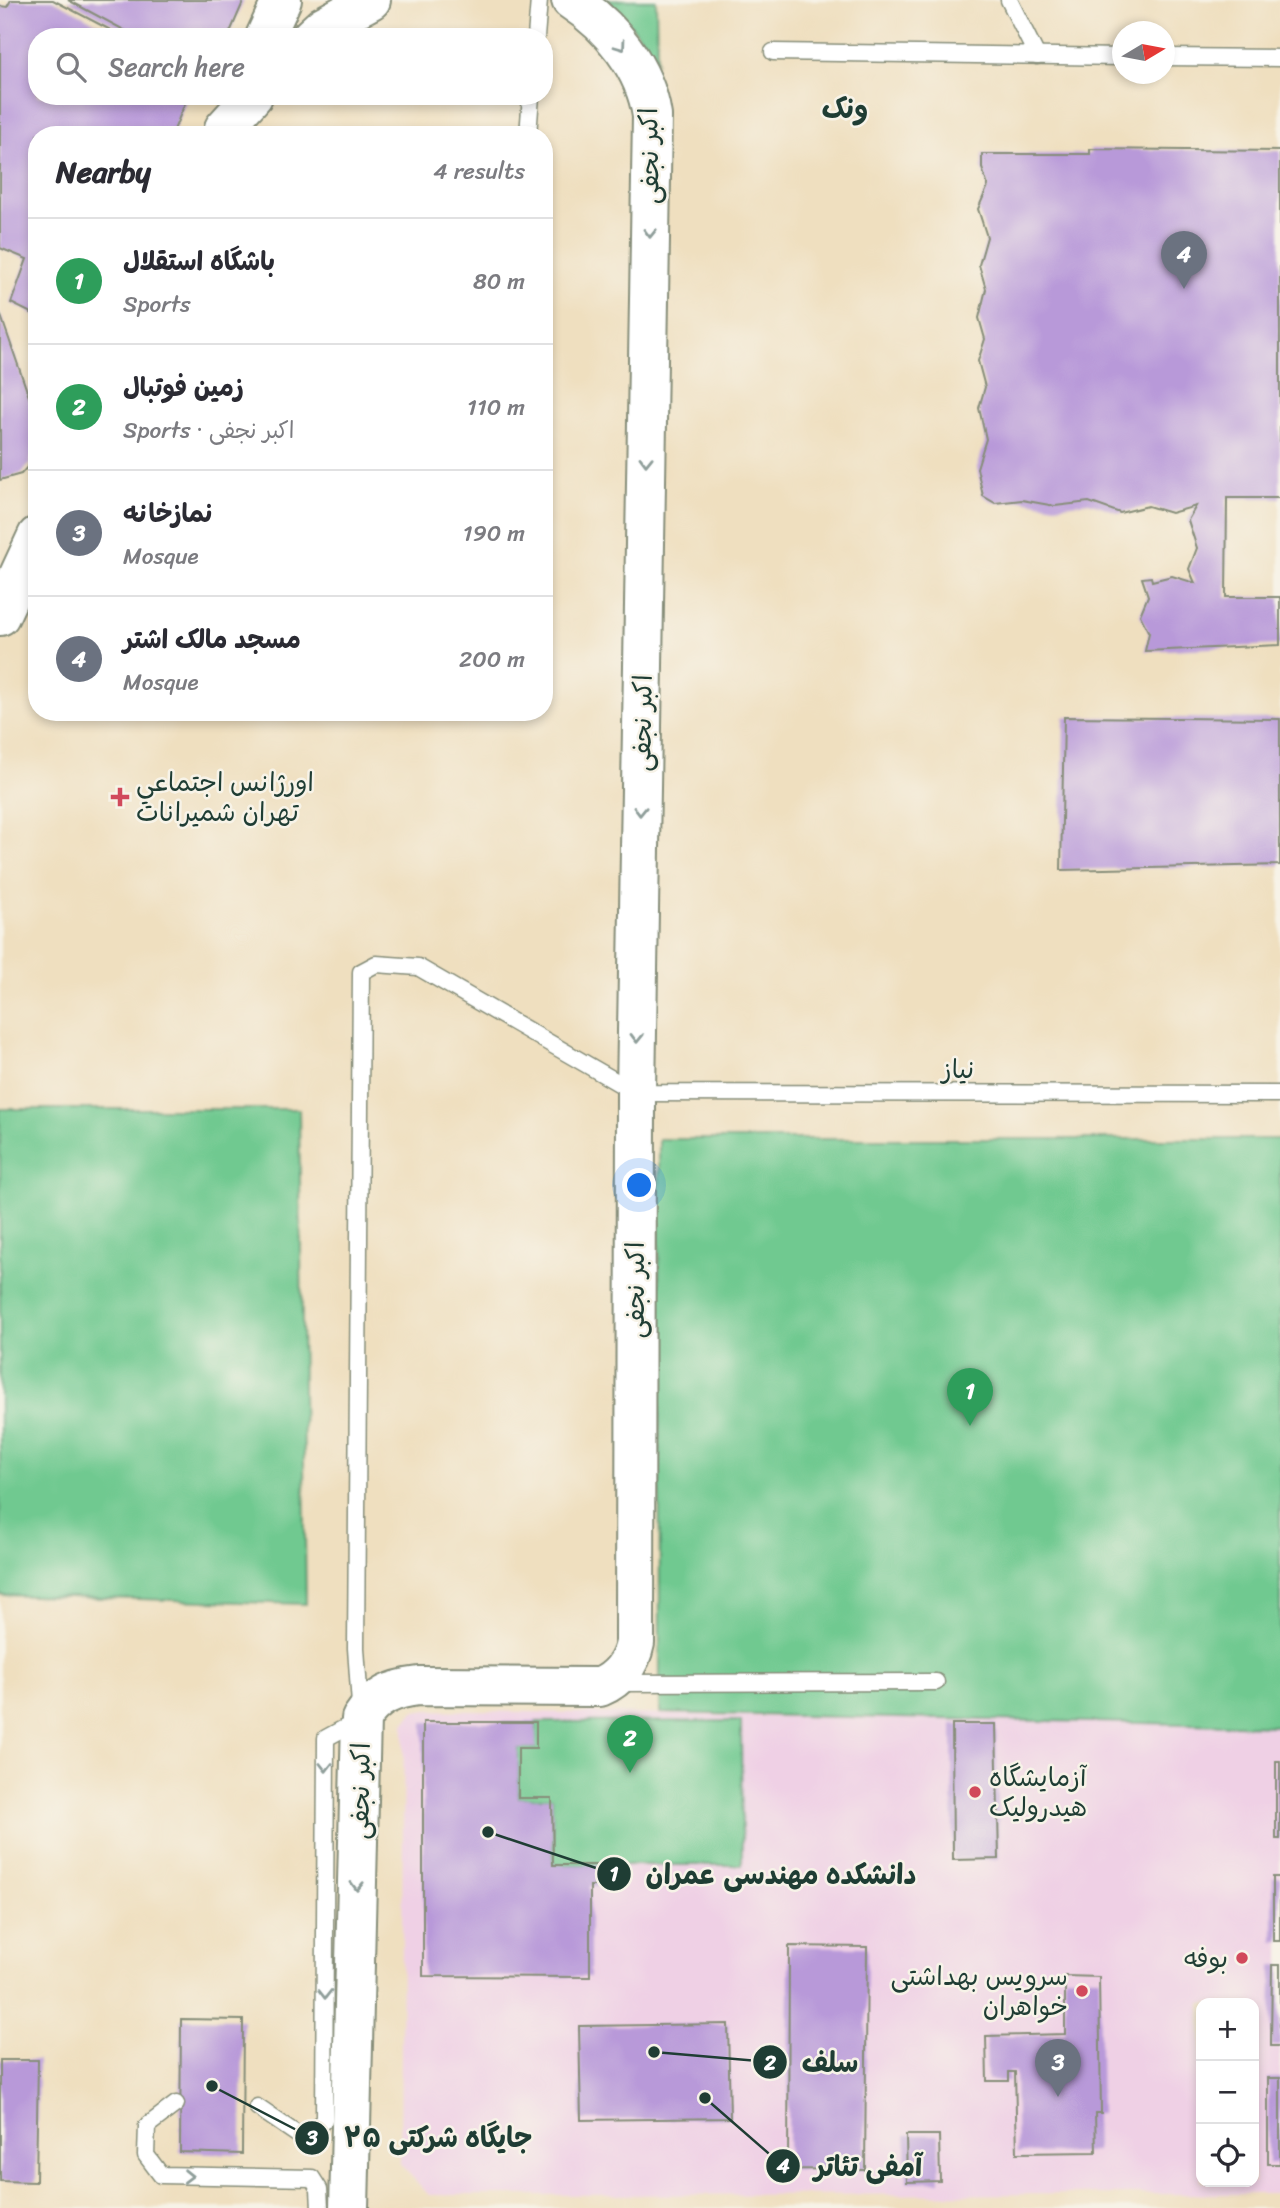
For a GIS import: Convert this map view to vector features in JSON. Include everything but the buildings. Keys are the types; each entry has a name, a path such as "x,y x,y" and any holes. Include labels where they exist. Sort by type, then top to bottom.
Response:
{"main road":[{"path":"269,28 282,0"},
{"path":"321,28 371,0"},
{"name":"اکبر نجفی","path":"349,2208 361,1719 373,1702 401,1688 594,1688 608,1683 626,1665 635,1643 636,1093 652,116 645,86 634,64 614,36 571,0"},
{"path":"228,120 244,105"},
{"path":"0,616 28,555"}],"lane":[{"path":"537,28 539,0"},
{"path":"1009,0 1037,56"},
{"path":"773,52 1112,57"},
{"path":"1175,57 1280,58"},
{"path":"529,126 530,105"},
{"path":"257,2107 304,2139 324,2120 326,1738 361,1719 356,1648 360,972 376,964 418,967 636,1093"},
{"name":"نیاز","path":"636,1093 1280,1094"},
{"path":"608,1683 936,1682"},
{"path":"176,2104 147,2126 146,2155 161,2175 312,2178 319,2189 320,2208"}],"shaded area":[{"path":"422,1710 1280,1726 1280,2194 429,2195 400,2164 404,1724 414,1711"}],"green space":[{"path":"605,0 656,0 657,61 634,29"},
{"path":"0,1109 299,1109 306,1604 0,1595"},
{"path":"659,1139 1280,1139 1280,1726 660,1713"},
{"path":"741,1721 742,1865 553,1865 552,1798 518,1798 518,1748 535,1748 536,1722"}],"place":[{"name":"مسجد مالک اشتر","path":"1184,289"},
{"name":"اورژانس اجتماعي تهران شميرانات","path":"120,797"},
{"name":"باشگاه استقلال","path":"970,1426"},
{"name":"زمین فوتبال","path":"630,1773"},
{"name":"آزمایشگاه هیدرولیک","path":"975,1792"},
{"name":"دانشکده مهندسی عمران","path":"488,1832"},
{"name":"بوفه","path":"1242,1958"},
{"name":"سرویس بهداشتی خواهران","path":"1082,1991"},
{"name":"سلف","path":"654,2052"},
{"name":"جایگاه شرکتی ۲۵","path":"212,2086"},
{"name":"نمازخانه","path":"1058,2097"},
{"name":"آمفی تئاتر","path":"705,2098"}],"district":[{"name":"ونک","path":"845,108"}]}
